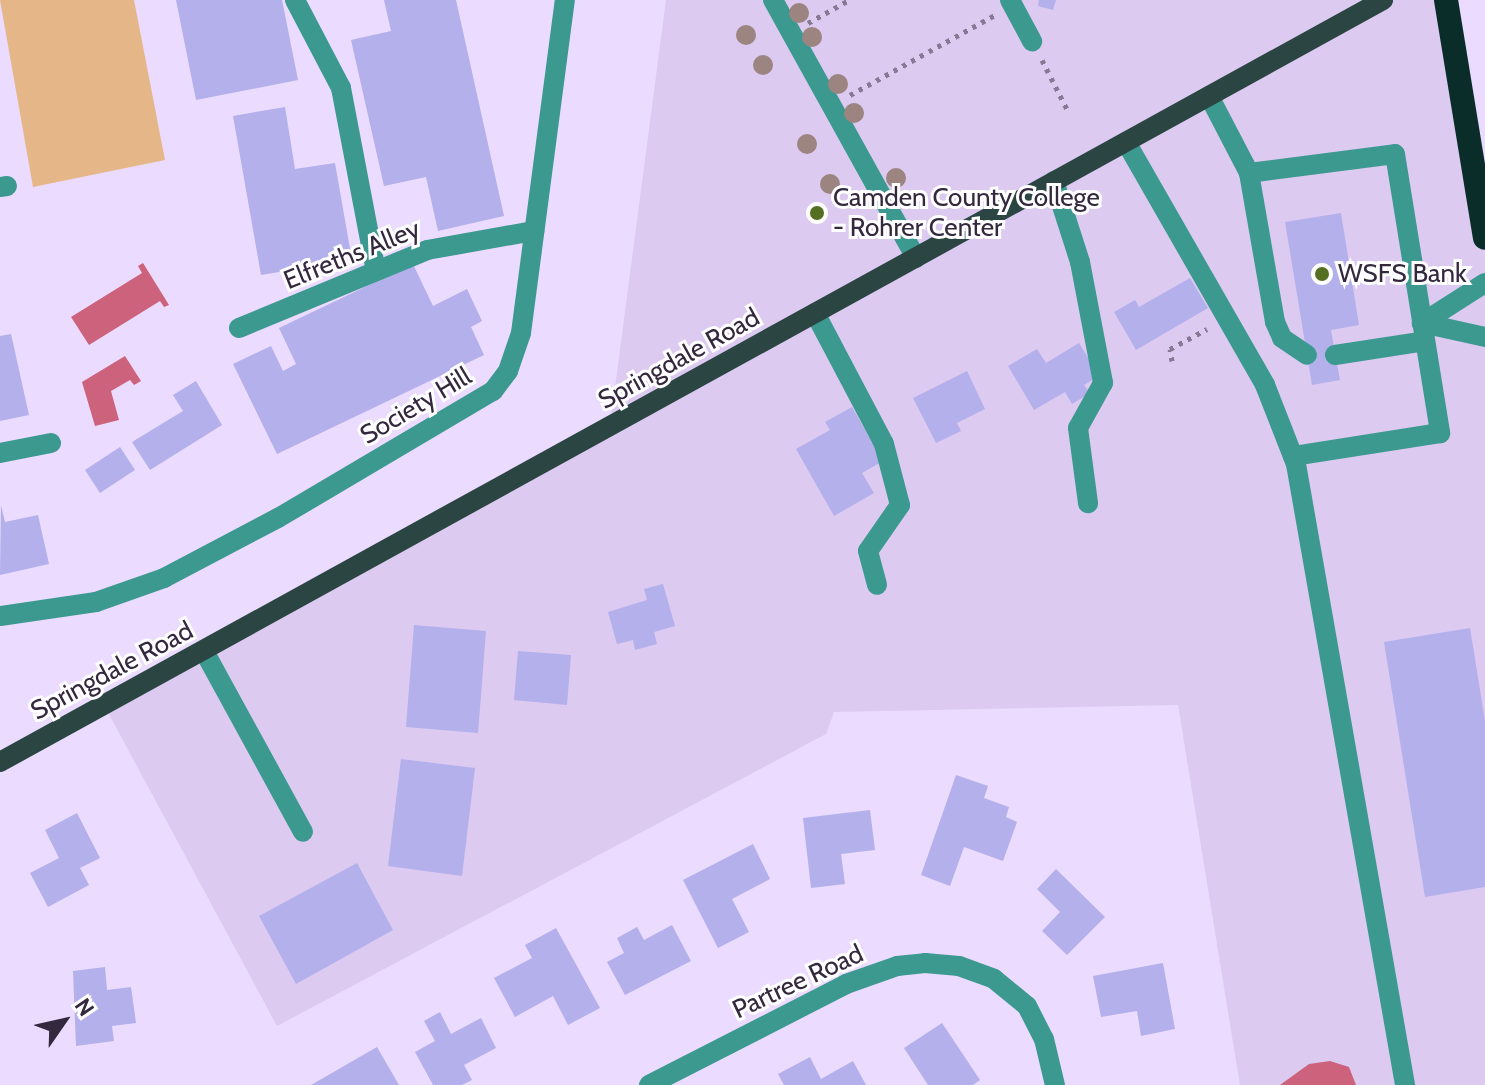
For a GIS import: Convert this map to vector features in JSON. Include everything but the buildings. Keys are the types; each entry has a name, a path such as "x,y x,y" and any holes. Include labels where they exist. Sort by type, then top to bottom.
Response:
{"highway":[{"path":"1446,0 1485,238"}],"main road":[{"name":"Springdale Road","path":"0,762 1383,0"}],"street":[{"path":"295,0 341,88 376,271"},
{"name":"Society Hill","path":"0,616 96,602 164,578 278,518 493,391 508,371 521,333 565,0"},
{"path":"773,0 916,258"},
{"path":"1011,2 1032,41"},
{"path":"1209,96 1249,173 1275,322 1282,338 1307,355"},
{"path":"1126,142 1265,385 1293,456 1405,1085"},
{"path":"1249,173 1395,154 1440,433 1293,456"},
{"path":"1054,181 1080,262 1103,383 1078,428 1088,503"},
{"name":"Elfreths Alley","path":"239,328 427,250 534,231"},
{"path":"1424,332 1485,283"},
{"path":"815,313 884,444 900,505 868,551 877,585"},
{"path":"1335,355 1424,332 1485,337"},
{"path":"0,453 51,443"},
{"path":"204,651 303,832"},
{"name":"Partree Road","path":"649,1085 846,984 897,966 925,963 959,966 994,979 1027,1006 1044,1039 1055,1085"}],"path":[{"path":"791,32 849,0"},
{"path":"832,106 1011,2"},
{"path":"1032,41 1069,113"},
{"path":"1172,361 1170,349 1227,318"}],"shaded area":[{"path":"0,0 134,0 165,160 33,187"},
{"path":"666,0 1446,0 1485,239 1485,1085 1240,1085 1178,705 834,712 826,734 277,1026 104,705 610,426"},
{"path":"143,263 169,305 164,307 160,301 89,345 71,317 142,273 138,266"},
{"path":"125,356 141,381 134,385 130,380 111,391 119,420 95,426 82,382"},
{"path":"1330,1061 1349,1067 1356,1085 1280,1085 1309,1064"}],"place":[{"name":"Camden County College - Rohrer Center","path":"817,213"},
{"name":"WSFS Bank","path":"1322,274"}]}
